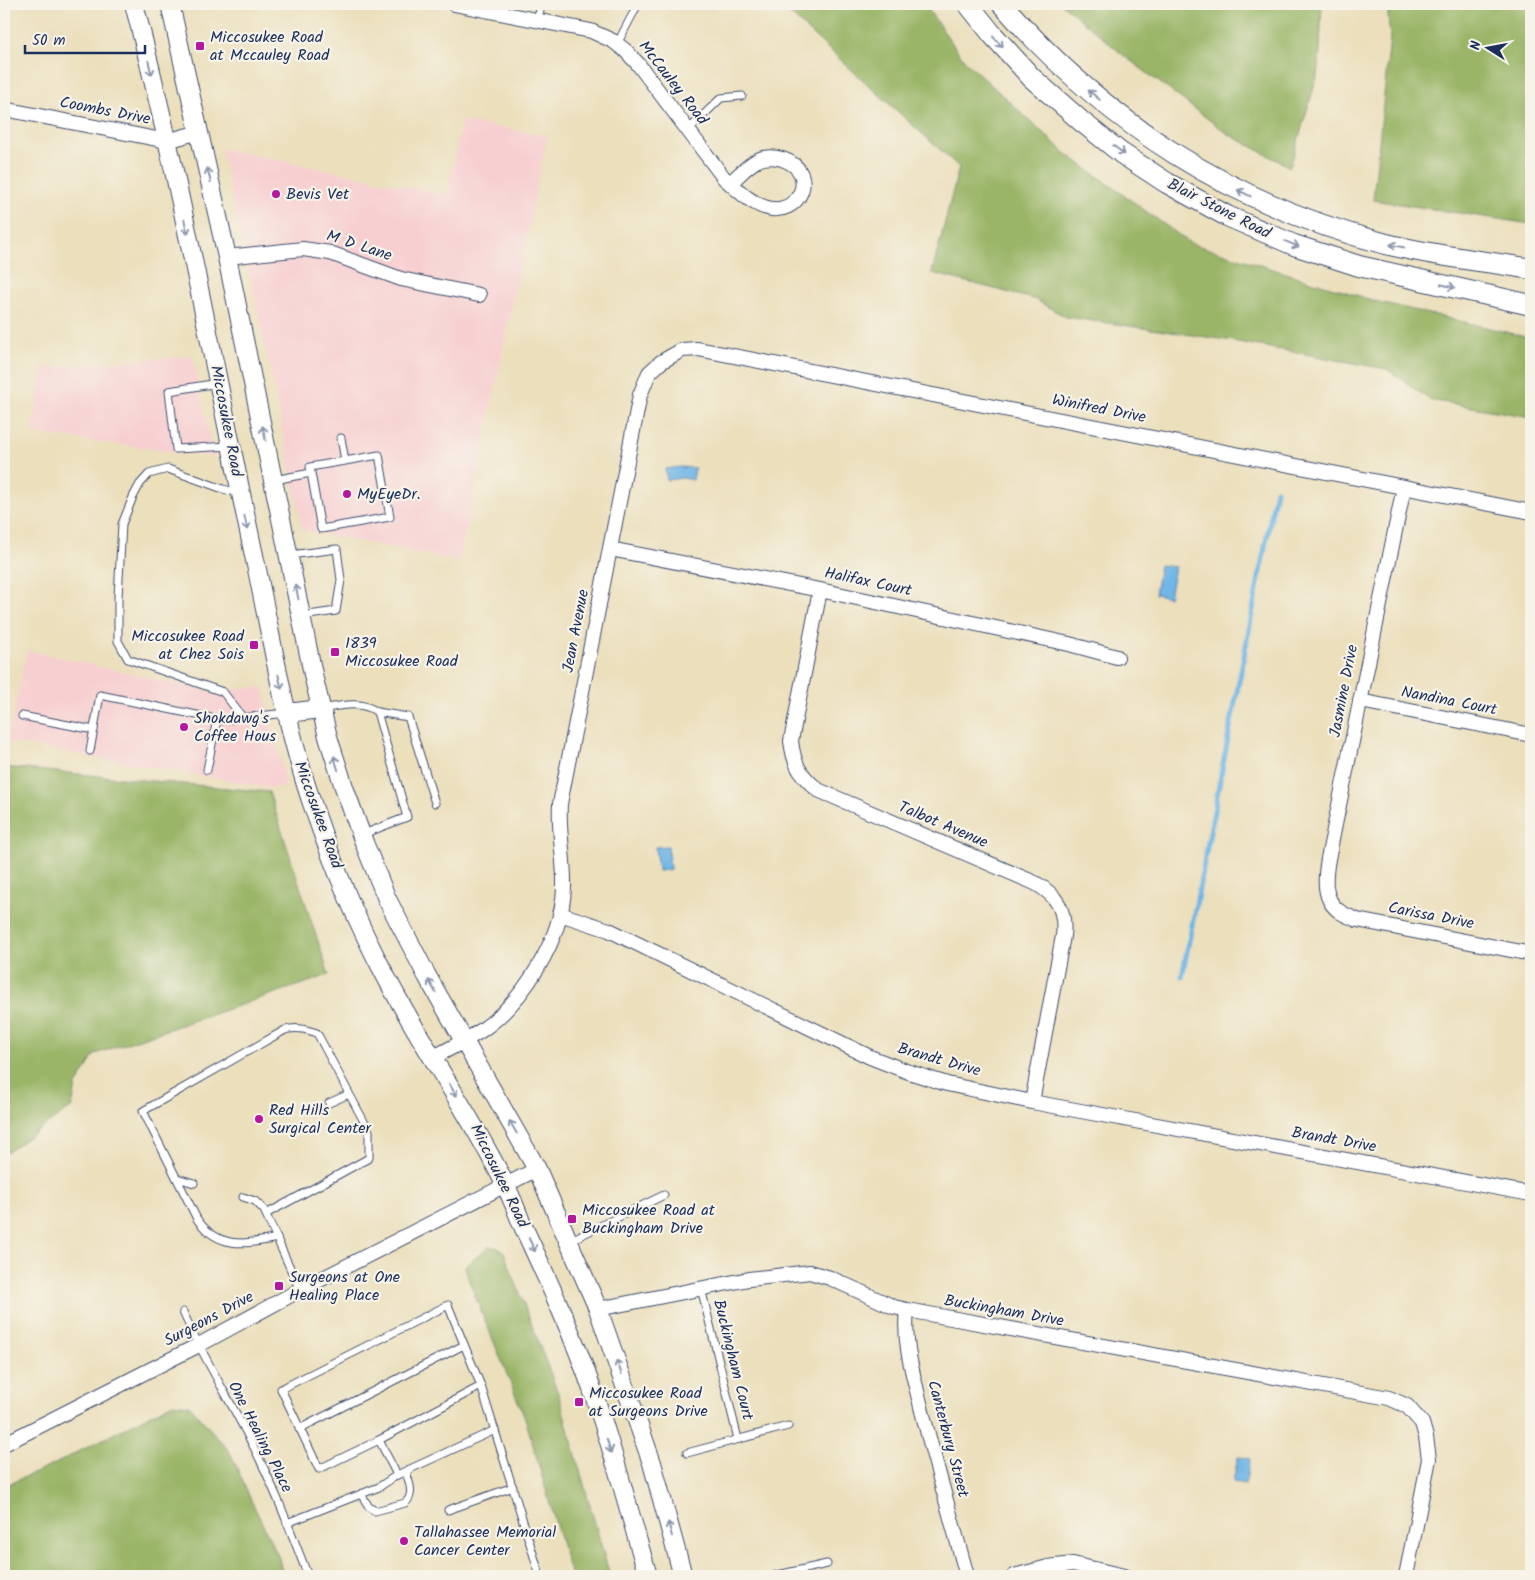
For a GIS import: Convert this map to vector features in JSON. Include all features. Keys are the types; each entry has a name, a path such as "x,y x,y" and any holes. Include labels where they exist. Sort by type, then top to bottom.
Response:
{"main road":[{"name":"Blair Stone Road","path":"968,4 1032,78 1081,121 1121,153 1167,183 1227,216 1294,245 1359,266 1531,305"},
{"name":"Blair Stone Road","path":"1002,4 1030,36 1070,75 1123,119 1162,147 1214,178 1273,206 1322,225 1387,244 1531,269"}],"street":[{"name":"Miccosukee Road","path":"134,4 167,141 287,714 314,811 335,865 384,973 432,1058 473,1124 505,1185 566,1324 592,1391 648,1576"},
{"name":"Miccosukee Road","path":"170,4 227,257 321,708 342,781 387,899 427,976 537,1169 569,1241 598,1309 652,1463 683,1576"},
{"name":"McCauley Road","path":"454,4 591,31 617,44 638,64 724,178 747,198 763,207 775,210 786,208 793,203 799,198 803,188 801,173 792,162 773,157 757,160 730,183"},
{"name":"Coombs Drive","path":"4,109 167,141 199,132"},
{"name":"M D Lane","path":"227,257 303,249 330,253 401,279 479,295"},
{"name":"Winifred Drive","path":"661,362 682,350 698,348 1531,512"},
{"name":"Jean Avenue","path":"560,914 564,891 564,869 559,822 560,804 640,395 650,373 661,362"},
{"name":"Jasmine Drive","path":"1330,901 1325,885 1325,872 1404,487"},
{"name":"Halifax Court","path":"610,549 820,590 1069,644 1117,657"},
{"name":"Talbot Avenue","path":"820,590 791,741 793,757 798,770 818,790 1035,883 1046,889 1055,898 1062,910 1063,936 1032,1102"},
{"name":"Nandina Court","path":"1360,701 1531,736"},
{"path":"287,714 321,708"},
{"name":"Carissa Drive","path":"1330,901 1338,911 1357,920 1531,954"},
{"path":"432,1058 483,1029 511,1004 531,980 545,954 560,914"},
{"name":"Brandt Drive","path":"560,914 609,930 870,1057 947,1084 1032,1102 1531,1194"},
{"name":"Surgeons Drive","path":"4,1444 198,1346 300,1290 537,1169"},
{"name":"Buckingham Drive","path":"598,1309 749,1278 810,1272 830,1278 894,1307 907,1310 1389,1398 1407,1406 1422,1423 1429,1459 1406,1576"},
{"name":"Canterbury Street","path":"907,1310 905,1328 907,1349 967,1576"},
{"path":"1014,1576 1048,1567 1073,1564 1124,1576"}],"lane":[{"path":"537,20 542,4"},
{"path":"617,44 638,4"},
{"path":"688,130 721,98 742,96"},
{"path":"218,383 169,391 176,449 230,446"},
{"path":"341,438 345,460"},
{"path":"379,455 390,517 320,529 311,473 310,467 379,455"},
{"path":"240,493 223,490 168,469 149,474 140,484 122,524 118,640 128,659 223,692 242,718"},
{"path":"274,480 311,473"},
{"path":"290,555 336,549 341,580 336,611 302,616"},
{"path":"90,751 100,695 217,719 287,714"},
{"path":"321,708 360,704 370,707 377,712 408,717 435,803"},
{"path":"361,835 407,817 377,712"},
{"path":"22,716 94,730"},
{"path":"206,770 217,719"},
{"path":"266,1214 369,1158 369,1131 317,1033 295,1028 285,1030 143,1111 197,1219 205,1230 218,1237 241,1244 251,1244 277,1238"},
{"path":"329,1103 349,1094"},
{"path":"176,1178 194,1183"},
{"path":"569,1241 664,1194"},
{"path":"243,1197 255,1201 266,1214 300,1290"},
{"name":"Buckingham Court","path":"700,1287 738,1439"},
{"path":"481,1386 379,1440 319,1469 280,1389 448,1305 481,1386 540,1576"},
{"name":"One Healing Place","path":"182,1312 198,1346 249,1437 308,1576"},
{"path":"300,1429 464,1345"},
{"path":"687,1453 788,1426"},
{"path":"287,1523 378,1486 495,1430"},
{"path":"379,1440 397,1476"},
{"path":"360,1494 375,1512 405,1503 411,1492 406,1472"},
{"path":"448,1510 513,1487"},
{"path":"776,1576 827,1564"}],"shaded area":[{"path":"462,121 547,136 459,561 303,530 264,338 221,148 447,195"},
{"path":"192,356 214,457 32,433 44,368"},
{"path":"27,650 205,691 263,687 286,786 271,788 8,742"}],"green space":[{"path":"779,4 924,4 965,61 1064,152 1190,243 1375,301 1531,338 1531,417 1430,400 1387,369 1227,340 1066,317 1034,299 932,273 959,167"},
{"path":"1062,4 1322,4 1319,70 1290,167 1228,134 1127,58"},
{"path":"1387,4 1531,4 1531,224 1373,200 1390,38"},
{"path":"4,767 269,792 329,975 95,1054 76,1086 72,1107 4,1154"},
{"path":"489,1247 498,1248 504,1252 558,1393 610,1576 571,1576 526,1421 469,1281 465,1266"},
{"path":"173,1403 189,1405 230,1452 279,1558 283,1576 4,1576 4,1486 53,1465"}],"water":[{"path":"695,468 693,480 683,478 667,480 665,469"},
{"path":"1160,565 1175,567 1169,597 1155,594"},
{"path":"668,846 670,870 658,871 655,847"},
{"path":"1238,1457 1250,1459 1245,1484 1233,1482"}],"waterway":[{"path":"1182,977 1276,490"}],"place":[{"name":"Miccosukee Road at Mccauley Road","path":"200,46"},
{"name":"Bevis Vet","path":"276,194"},
{"name":"MyEyeDr.","path":"347,494"},
{"name":"Miccosukee Road at Chez Sois","path":"254,645"},
{"name":"1839 Miccosukee Road","path":"335,652"},
{"name":"Shokdawg's Coffee Hous","path":"184,727"},
{"name":"Red Hills Surgical Center","path":"259,1119"},
{"name":"Miccosukee Road at Buckingham Drive","path":"572,1219"},
{"name":"Surgeons at One Healing Place","path":"279,1286"},
{"name":"Miccosukee Road at Surgeons Drive","path":"579,1402"},
{"name":"Tallahassee Memorial Cancer Center","path":"404,1541"}]}
